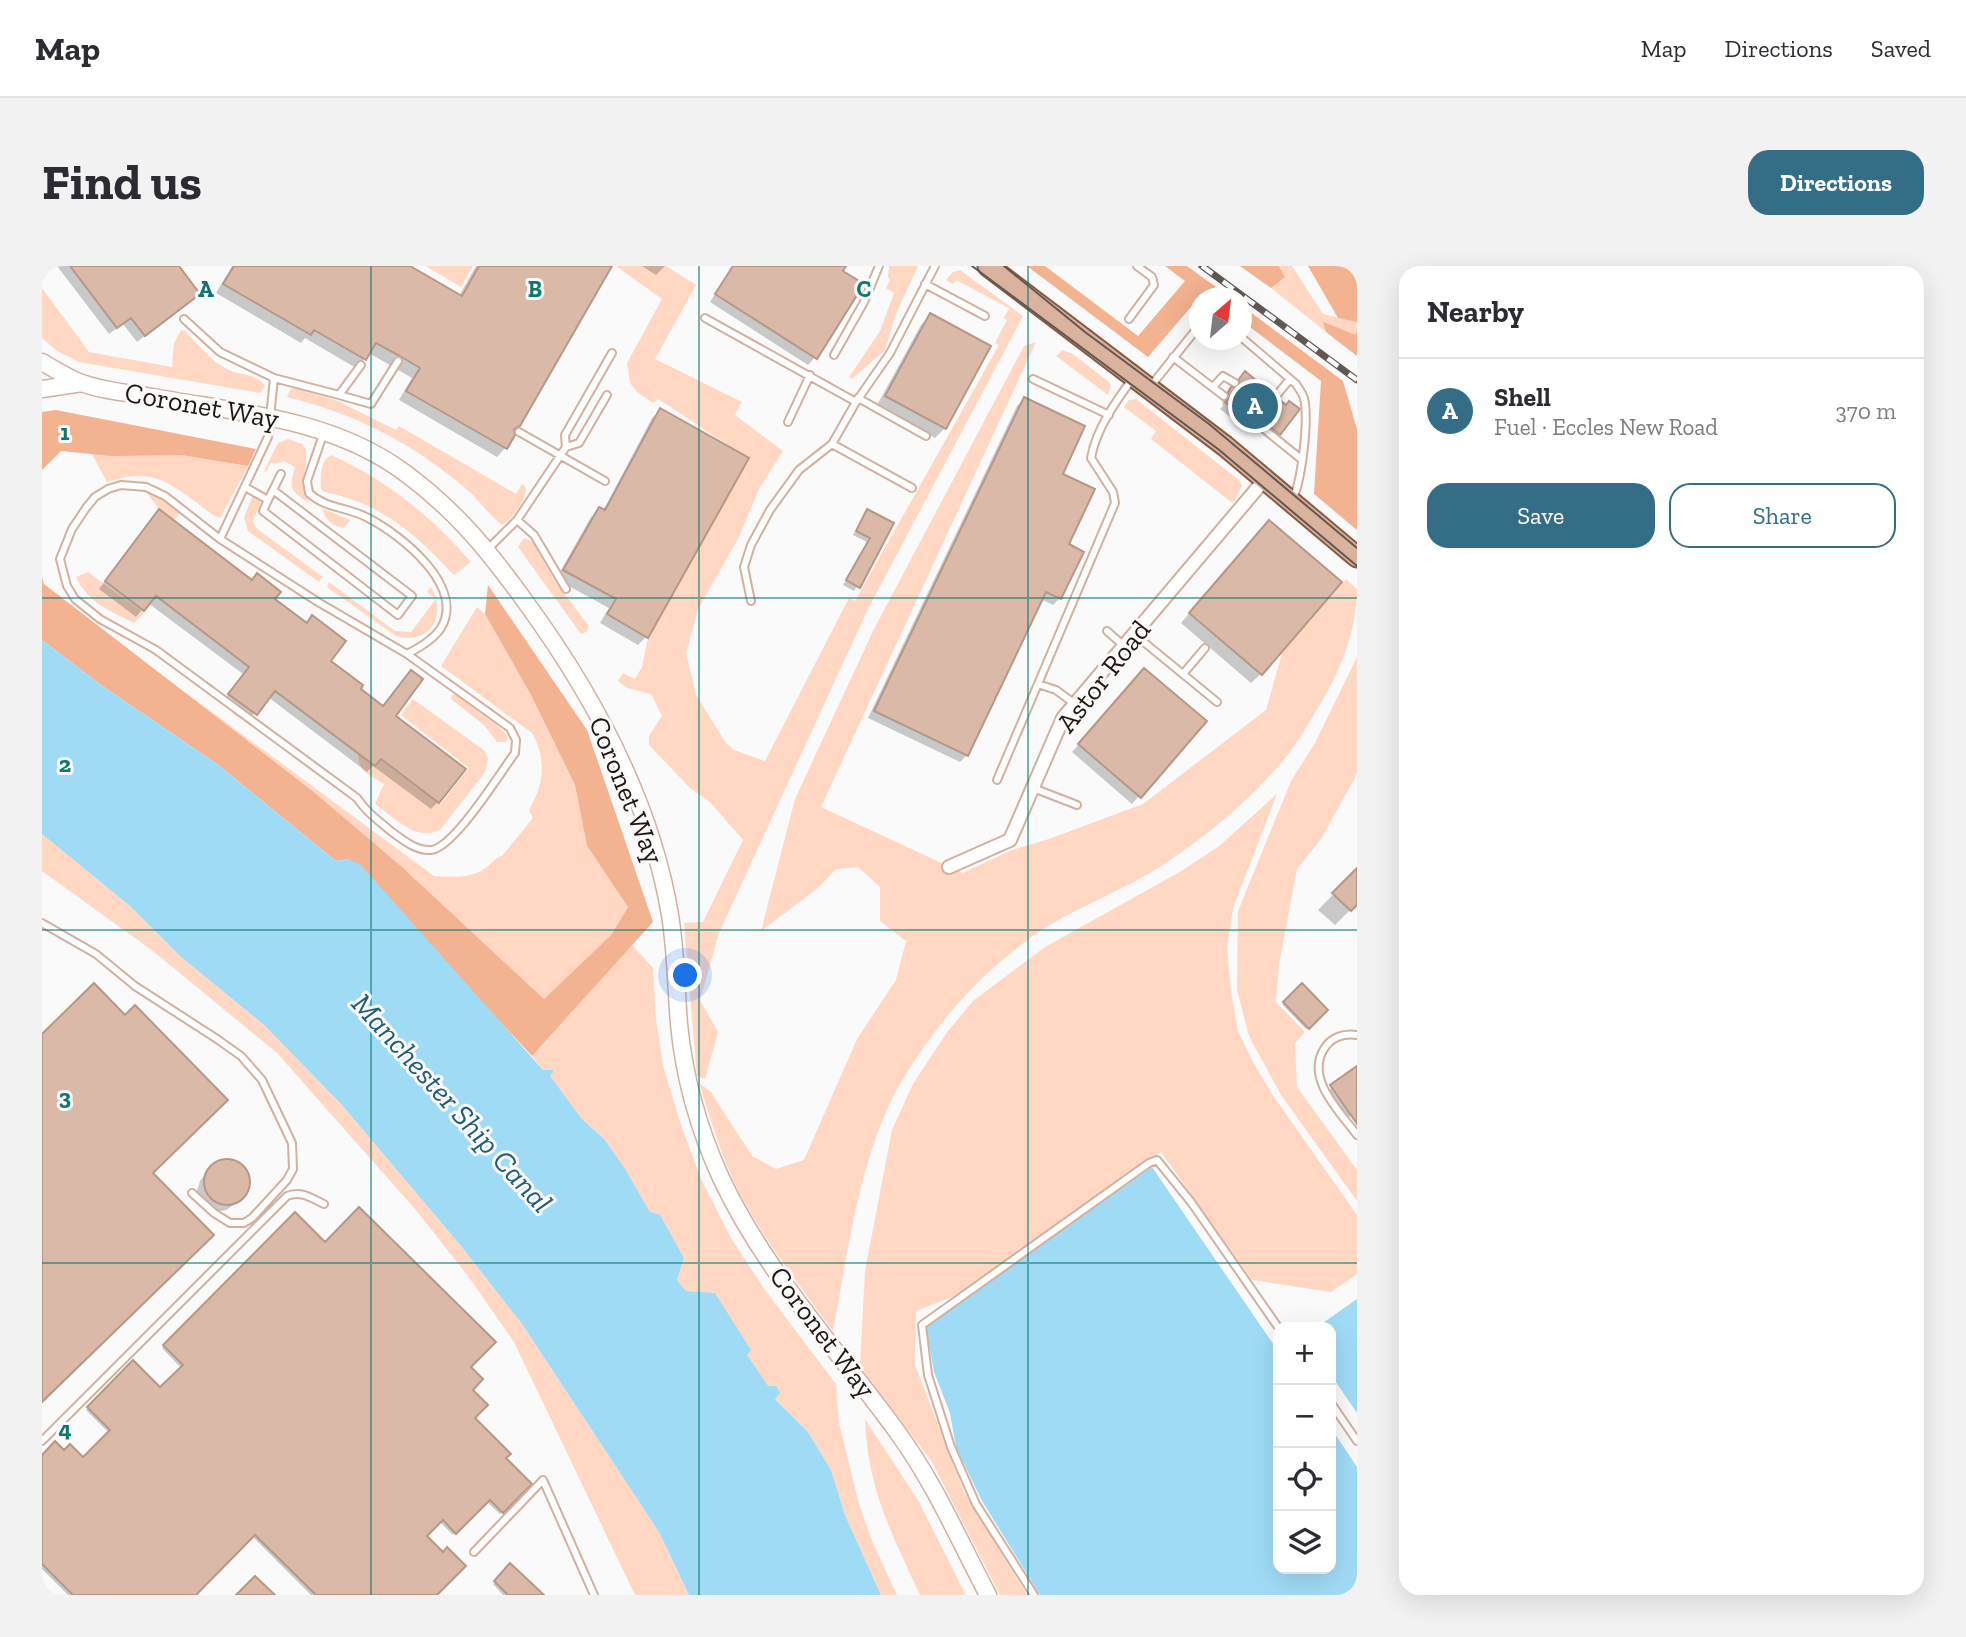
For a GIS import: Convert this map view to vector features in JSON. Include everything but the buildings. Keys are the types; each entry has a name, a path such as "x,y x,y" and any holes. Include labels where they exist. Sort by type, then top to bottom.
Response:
{"main road":[{"path":"988,266 1266,478 1357,557"}],"street":[{"path":"42,362 82,383"},
{"path":"42,389 82,383"},
{"name":"Coronet Way","path":"82,383 270,417 325,431 369,450 399,469 450,510 487,550 582,683 611,740 656,849 671,918 679,1027 689,1085 719,1173 738,1213 803,1308 900,1435 933,1487 988,1595"},
{"name":"Astor Road","path":"949,867 1010,840 1063,718 1266,478"}],"lane":[{"path":"834,355 864,303 879,266"},
{"path":"751,601 744,567 751,545 770,510 799,470 832,444 857,400 890,353 934,266"},
{"path":"1129,319 1154,285 1152,277 1137,266"},
{"path":"925,284 985,316"},
{"path":"705,318 926,436"},
{"path":"184,319 220,352 274,378 371,404 398,361"},
{"path":"997,780 1115,503 1113,492 1091,458 1093,444 1109,415 1141,382 1173,357 1189,339"},
{"path":"1252,346 1290,379 1302,392 1305,401 1298,486 1292,501"},
{"path":"487,550 517,520 561,457 566,447 565,435 612,353"},
{"path":"1173,357 1224,396"},
{"path":"339,396 361,365"},
{"path":"788,422 810,375"},
{"path":"1213,387 1223,376 1235,383"},
{"path":"220,539 268,437 274,378"},
{"path":"1033,379 1109,415"},
{"path":"1276,396 1290,379"},
{"path":"566,447 579,443 607,395"},
{"path":"1243,412 1301,459"},
{"path":"325,431 307,481 309,493 316,499 365,516 386,528 420,555 443,593 447,609 445,619 434,636 407,654"},
{"path":"519,432 606,481"},
{"path":"832,444 912,488"},
{"path":"273,489 412,596 398,615 263,511 273,489 281,474"},
{"path":"121,485 146,487 166,496 220,539 318,602 407,654 510,728 516,740 515,753 456,834 444,845 431,850 416,848 406,842 367,812 357,798 156,650 100,619 75,599 67,586 60,559 72,529 95,497 121,485"},
{"path":"245,487 268,500"},
{"path":"306,514 316,499"},
{"path":"517,520 534,535 566,589"},
{"path":"1107,631 1124,646"},
{"path":"1134,634 1217,702"},
{"path":"1183,674 1205,648"},
{"path":"1038,684 1056,690 1075,704"},
{"path":"1033,788 1077,805"},
{"path":"42,923 96,954 135,986 233,1050 262,1080 292,1143 293,1169 288,1180 252,1218 243,1223 230,1223 192,1194"},
{"path":"1357,1035 1334,1038 1320,1055 1319,1064 1323,1088 1357,1135"},
{"path":"1034,1595 976,1504 951,1447 928,1375 922,1325 1149,1163 1157,1160 1191,1202 1275,1322"},
{"path":"42,1441 287,1196 294,1193 303,1194 324,1204"},
{"path":"1336,1410 1357,1441"},
{"path":"474,1552 543,1480 594,1595"}],"shaded area":[{"path":"426,266 473,266 461,287"},
{"path":"616,266 666,266 696,285 655,359 742,402 735,415 783,451 759,489 738,539 698,609 686,653 696,695 726,743 734,750 765,761 849,598 855,601 999,345 995,343 1007,320 1004,318 1009,308 956,280 953,284 946,280 953,272 960,270 1023,316 868,609 719,933 700,1000 718,1032 705,1079 697,1076 684,923 703,922 743,840 710,802 691,789 649,745 649,736 662,716 651,694 627,688 618,681 623,673 635,679 642,667 647,642 748,458 658,399 653,403 638,393 630,383 627,363 662,299"},
{"path":"889,266 918,266 896,314 885,350 852,379 849,377 880,331 894,293 886,288 890,280"},
{"path":"1027,266 1045,266 1138,336 1185,281 1165,266 1187,266 1216,287 1189,287 1189,309 1148,357"},
{"path":"1240,266 1279,266 1285,277 1271,288"},
{"path":"1279,266 1292,266 1323,314 1357,322 1356,336 1324,323 1326,332 1271,288 1285,277"},
{"path":"1308,266 1349,266 1357,273 1357,322 1338,318"},
{"path":"42,288 89,352 172,367 174,343 181,330 223,367 253,377 265,386 260,393 79,362 57,351 42,338"},
{"path":"1252,313 1343,381 1357,429 1357,530 1314,494 1321,381 1252,329"},
{"path":"1323,322 1356,335 1357,326 1357,356 1326,332"},
{"path":"1036,342 821,807 963,873 1012,850 1143,804 1266,710 1283,650 1346,579 1357,589 1354,622 1338,669 1301,735 1273,772 1244,802 1213,829 1163,865 1037,933 973,987 926,1043 894,1095 871,1151 849,1241 833,1331 772,1247 740,1194 722,1153 699,1083 711,1092 752,1156 776,1169 804,1160 857,1039 896,980 906,941 880,921 880,887 858,867 836,869 818,888 761,931 795,799 874,629 1024,346"},
{"path":"1062,350 1073,354 1109,382 1111,386 1108,395 1056,356"},
{"path":"291,389 338,401 396,430 399,426 516,494 522,484 526,488 521,503 502,525 469,491 423,456 359,421 287,397"},
{"path":"1136,399 1239,480 1242,486 1234,501 1231,502 1151,439 1156,431 1124,407 1129,400"},
{"path":"56,410 256,449 248,466 181,455 111,456 61,451 42,470 42,412"},
{"path":"288,439 302,444 306,449 304,481 310,503 293,489 295,467 284,461 275,464 271,462 266,472 264,471 278,443"},
{"path":"92,454 181,455 248,466 220,518 209,513 172,485 153,478 132,476 107,482"},
{"path":"331,455 371,476 407,501 440,529 471,562 454,575 396,522 363,504 324,492 321,489 321,470"},
{"path":"147,493 160,497 181,511 174,521 159,509"},
{"path":"252,497 262,500 253,521 256,528 323,577 319,582 248,531 244,518"},
{"path":"322,508 350,520 344,528 336,526 327,519"},
{"path":"524,538 533,542 554,580 589,626 586,632 581,634 518,547"},
{"path":"88,572 144,613 134,623 100,605 86,593 76,577"},
{"path":"42,577 44,584 314,792 401,866 544,999 611,935 628,907 587,846 575,785 531,695 485,614 488,585 587,730 653,922 532,1056 348,859 336,861 217,764 101,685 42,640"},
{"path":"329,582 395,631 411,632 436,599 427,592 431,587 436,598 437,608 433,626 418,636 396,636 327,587"},
{"path":"477,607 485,614 531,695 575,785 587,846 628,907 611,935 544,999 401,866 314,792 173,683 434,876 460,877 472,874 502,856 533,818 529,810 538,791 542,772 540,753 532,733 441,666"},
{"path":"1357,657 1357,774 1321,839 1297,869 1279,964 1276,1002 1305,1032 1295,1043 1297,1087 1357,1170 1357,1201 1281,1095 1249,1036 1237,990 1238,911 1291,781 1315,743"},
{"path":"456,694 497,725 508,736 506,742 497,742 484,725 451,699 452,695"},
{"path":"413,699 485,751 488,759 485,772 441,829 432,833 406,827 375,804 384,784 366,773 359,760 359,744 440,805 469,768 401,715"},
{"path":"1277,794 1233,908 1227,948 1231,992 1238,1031 1252,1060 1272,1094 1357,1215 1357,1274 1331,1292 1252,1280 1161,1152 957,1295 916,1311 915,1365 964,1492 1027,1595 1000,1595 932,1462 860,1366 865,1271 892,1130 913,1084 948,1031 973,1001 1045,947 1178,873 1218,847"},
{"path":"42,834 130,906 180,956 264,1025 342,1105 461,1246 522,1324 659,1532 689,1595 635,1595 514,1342 468,1276 415,1209 277,1053 153,951 42,871"},
{"path":"632,945 653,968 656,1019 663,1066 701,1179 731,1238 765,1290 836,1384 839,1423 859,1504 873,1543 897,1595 881,1595 845,1515 831,1470 808,1432 775,1399 747,1355 750,1350 715,1293 686,1291 677,1280 650,1212 624,1167 604,1139 581,1118 532,1056"},
{"path":"865,1419 918,1500 966,1595 920,1595 891,1531 876,1489 870,1467"}],"water":[{"name":"Manchester Ship Canal","path":"42,640 101,685 217,764 336,861 348,859 361,865 543,1070 554,1070 550,1076 581,1118 604,1139 650,1212 660,1215 684,1258 677,1280 686,1291 715,1293 751,1350 747,1355 768,1386 776,1386 780,1393 775,1399 808,1432 831,1470 845,1515 881,1595 689,1595 659,1532 522,1324 461,1246 342,1105 264,1025 180,956 130,906 42,834"},
{"path":"1152,1167 1273,1344 1273,1574 1336,1574 1336,1436 1357,1467 1357,1595 1040,1595 982,1501 956,1447 950,1413 934,1372 926,1326"},
{"path":"1357,1299 1357,1413 1336,1382 1336,1322 1324,1322"}],"tram line":[{"path":"972,266 1218,449 1357,566"},
{"path":"1004,266 1085,332 1209,424 1357,548"}],"railway":[{"path":"1202,266 1357,380"}],"place":[{"name":"Shell","path":"1255,406"}]}
